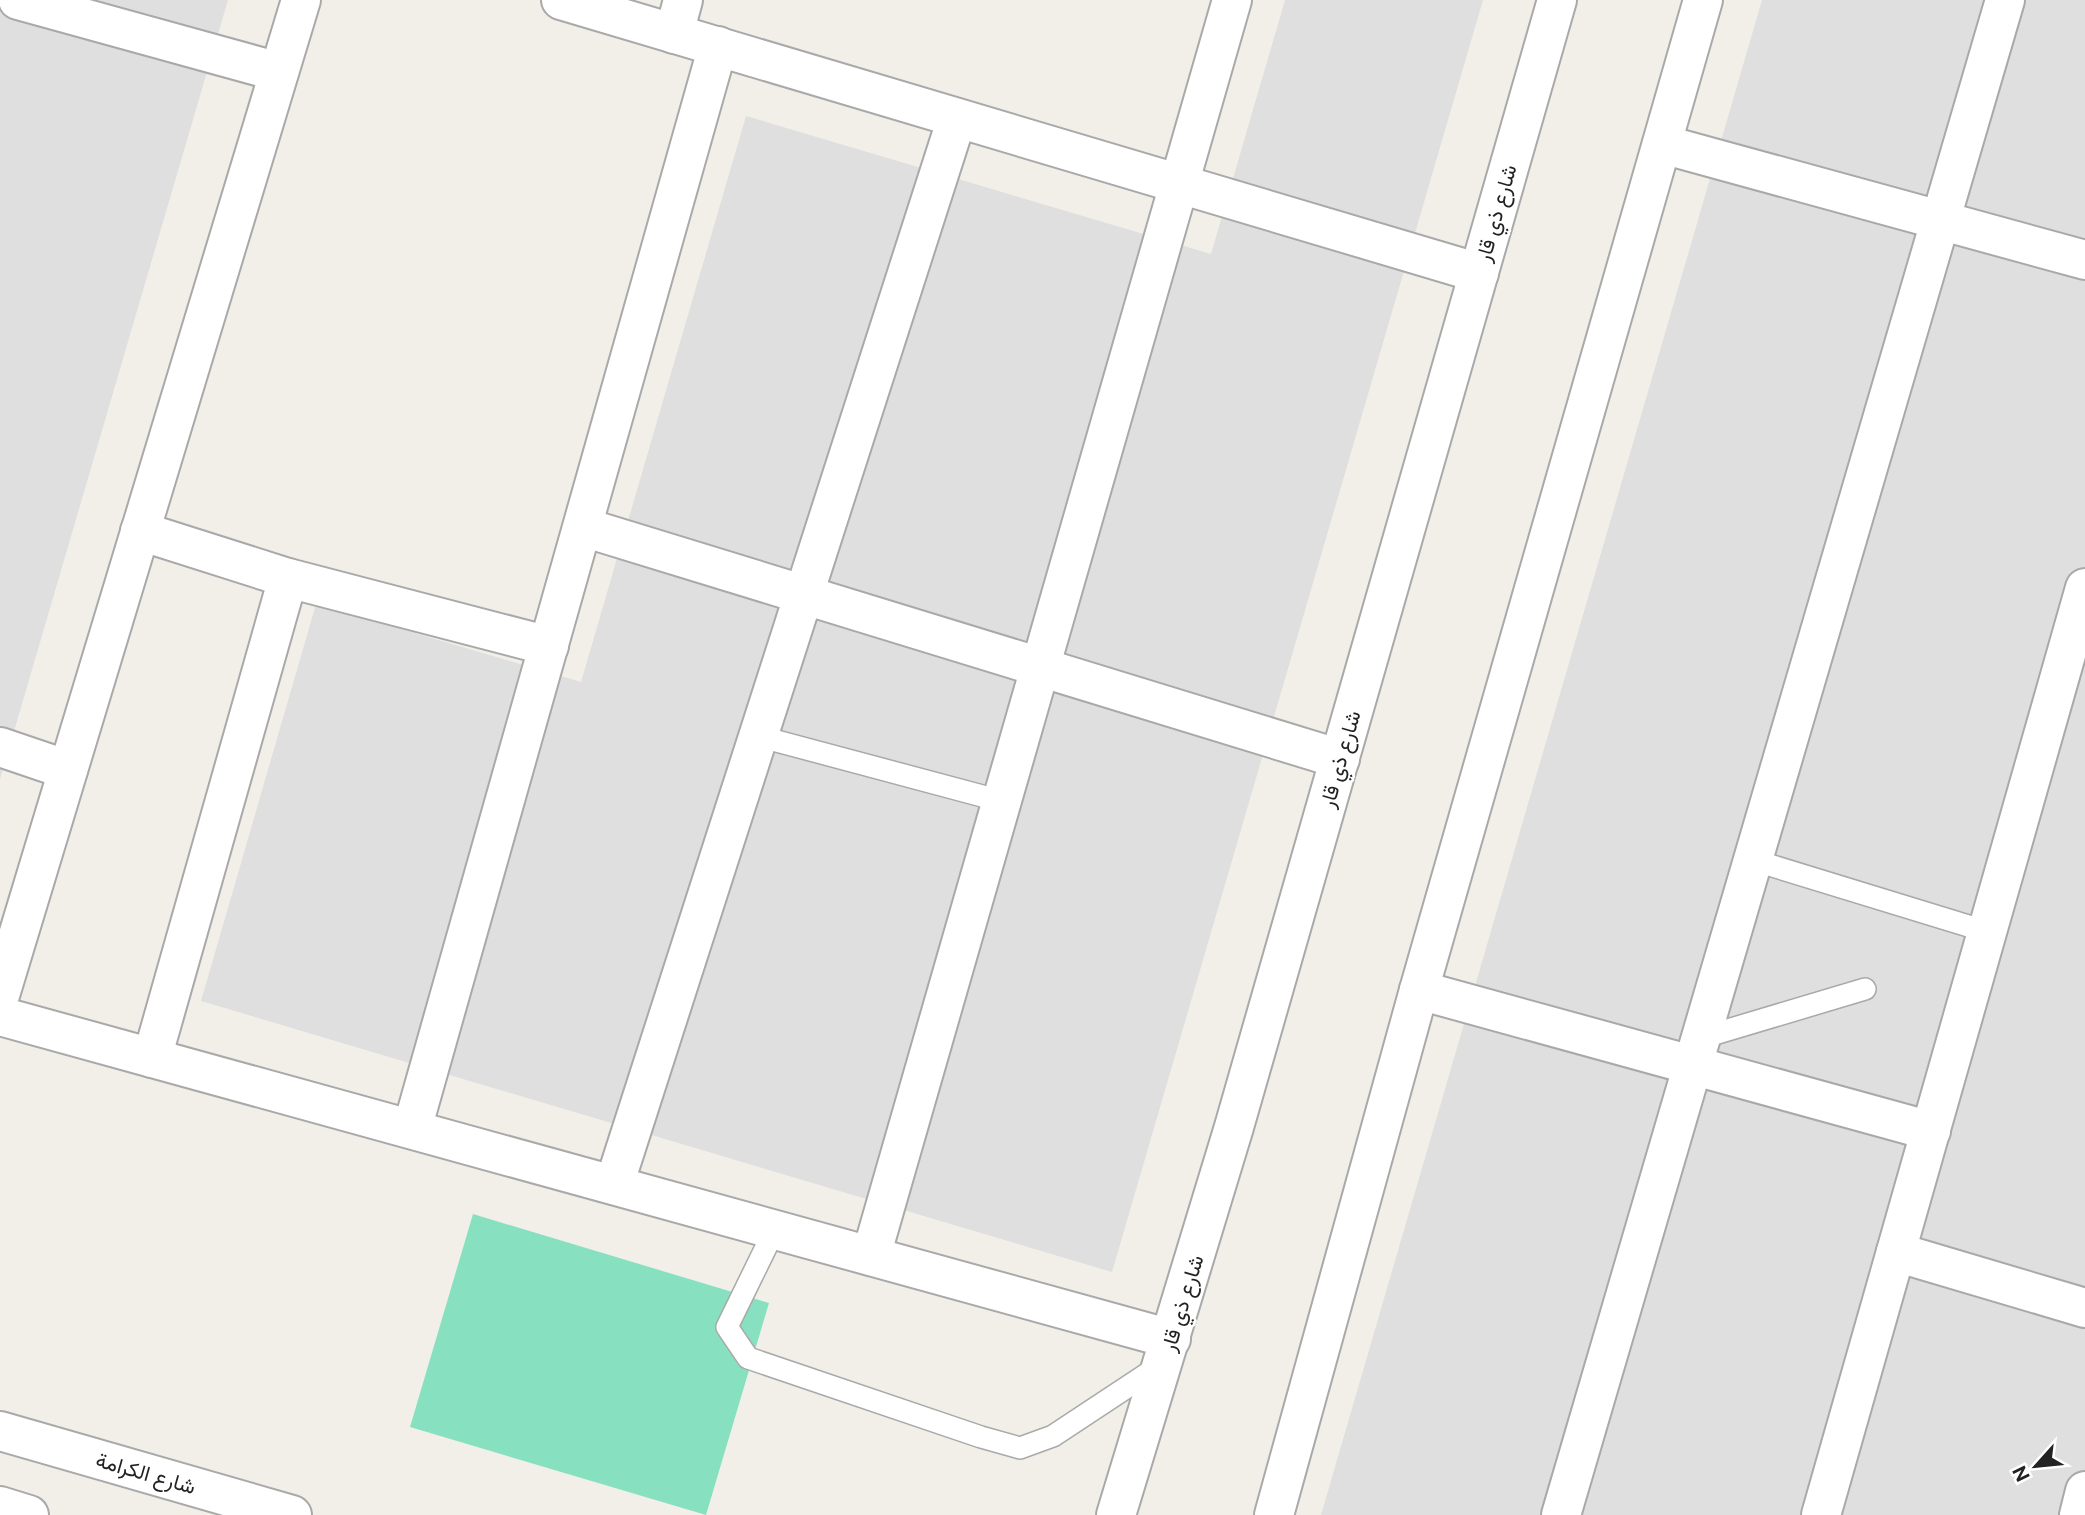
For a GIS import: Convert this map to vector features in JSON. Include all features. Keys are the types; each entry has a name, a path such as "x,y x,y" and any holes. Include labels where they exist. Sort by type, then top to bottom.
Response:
{"street":[{"path":"18,0 279,72"},
{"path":"0,995 301,0"},
{"path":"561,0 678,17 718,46 1479,272"},
{"path":"870,1256 1232,0"},
{"name":"شارع ذي قار","path":"1116,1515 1238,1114 1557,0"},
{"path":"1561,1515 2006,0"},
{"path":"1274,1515 1419,990 1662,144 1694,2"},
{"path":"412,1129 718,46"},
{"path":"614,1185 957,118"},
{"path":"1662,144 2085,261"},
{"path":"583,527 1340,759"},
{"path":"140,531 288,578 549,646"},
{"path":"152,1058 288,578"},
{"path":"1821,1515 2085,591"},
{"path":"0,747 68,770"},
{"path":"1419,990 1697,1051 1931,1131"},
{"path":"0,1016 870,1256 1167,1351"},
{"path":"1896,1252 2085,1308"},
{"name":"شارع الكرامة","path":"0,1431 292,1515"},
{"path":"2078,1515 2085,1491"},
{"path":"0,1506 29,1515"}],"lane":[{"path":"758,736 1001,802"},
{"path":"1753,860 1988,932"},
{"path":"1697,1051 1865,989"},
{"path":"775,1229 727,1327 748,1358 981,1437 1020,1448 1053,1436 1167,1351"}],"shaded area":[{"path":"0,0 228,0 0,779"},
{"path":"1285,0 1483,0 1112,1272 201,1001 316,604 581,682 746,116 1211,254"},
{"path":"1762,0 2085,0 2085,1515 1321,1515"}],"green space":[{"path":"473,1214 769,1303 706,1515 410,1427"}]}
